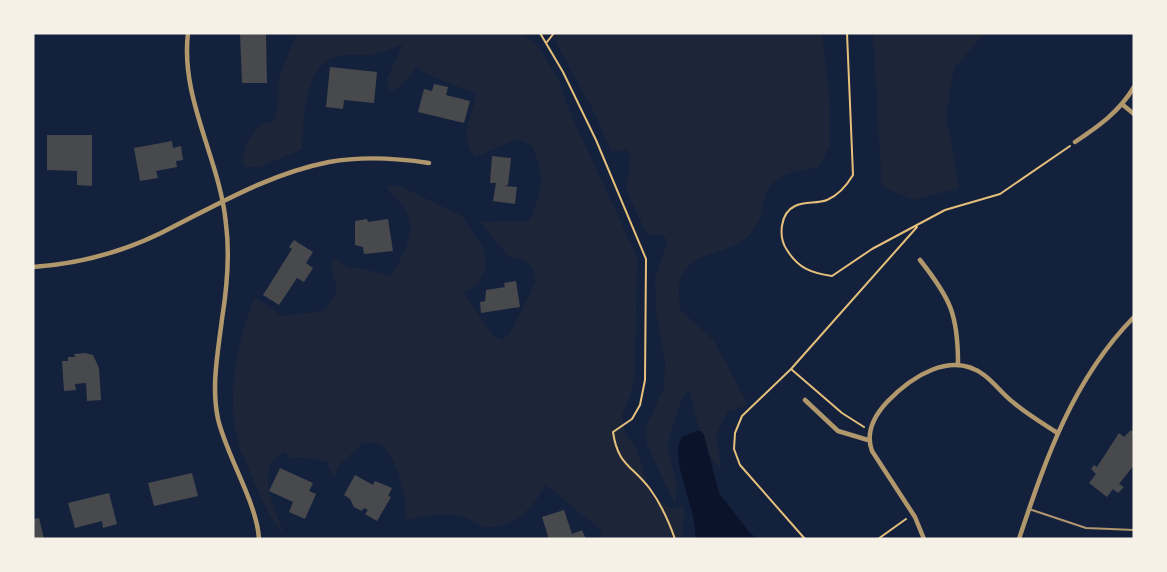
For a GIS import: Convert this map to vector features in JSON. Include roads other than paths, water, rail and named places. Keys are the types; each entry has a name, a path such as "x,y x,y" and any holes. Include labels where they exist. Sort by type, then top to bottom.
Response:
{"street":[{"path":"188,33 189,82 223,200 228,252 215,365 218,417 230,457 255,517 259,539"},
{"path":"1075,142 1102,124 1123,105 1134,87"},
{"path":"1123,105 1134,114"},
{"path":"33,267 65,263 120,249 160,233 259,184 329,162 384,158 429,164"},
{"path":"920,260 950,303 957,325 958,363"},
{"path":"1019,539 1056,432 1087,376 1134,317"},
{"path":"924,539 913,514 872,451 868,440 875,417 910,381 946,364 958,363 983,374 1014,403 1056,432"},
{"path":"805,400 838,431 868,440"}],"lane":[{"path":"1029,509 1086,528 1134,530"}]}
